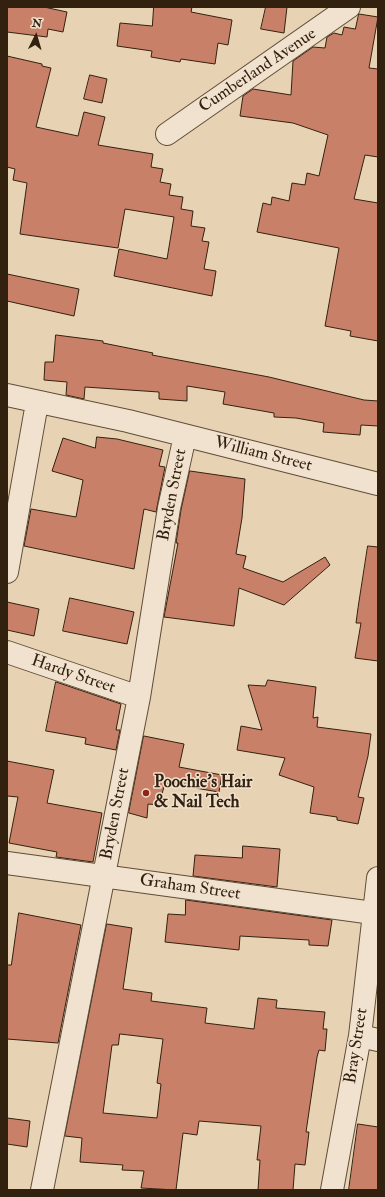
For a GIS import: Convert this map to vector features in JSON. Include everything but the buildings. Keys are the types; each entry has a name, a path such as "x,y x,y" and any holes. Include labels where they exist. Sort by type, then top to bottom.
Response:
{"street":[{"name":"Cumberland Avenue","path":"167,134 349,7"},
{"name":"William Street","path":"7,395 36,403 128,421 378,484"},
{"path":"7,572 36,403"},
{"name":"Bryden Street","path":"49,1189 103,876 139,697 170,508 184,436"},
{"name":"Hardy Street","path":"7,652 139,697"},
{"name":"Graham Street","path":"7,863 373,913"},
{"name":"Bray Street","path":"332,1190 369,1038 375,936 373,913 378,878"}],"place":[{"name":"Poochie's Hair & Nail Tech","path":"146,793"}]}
